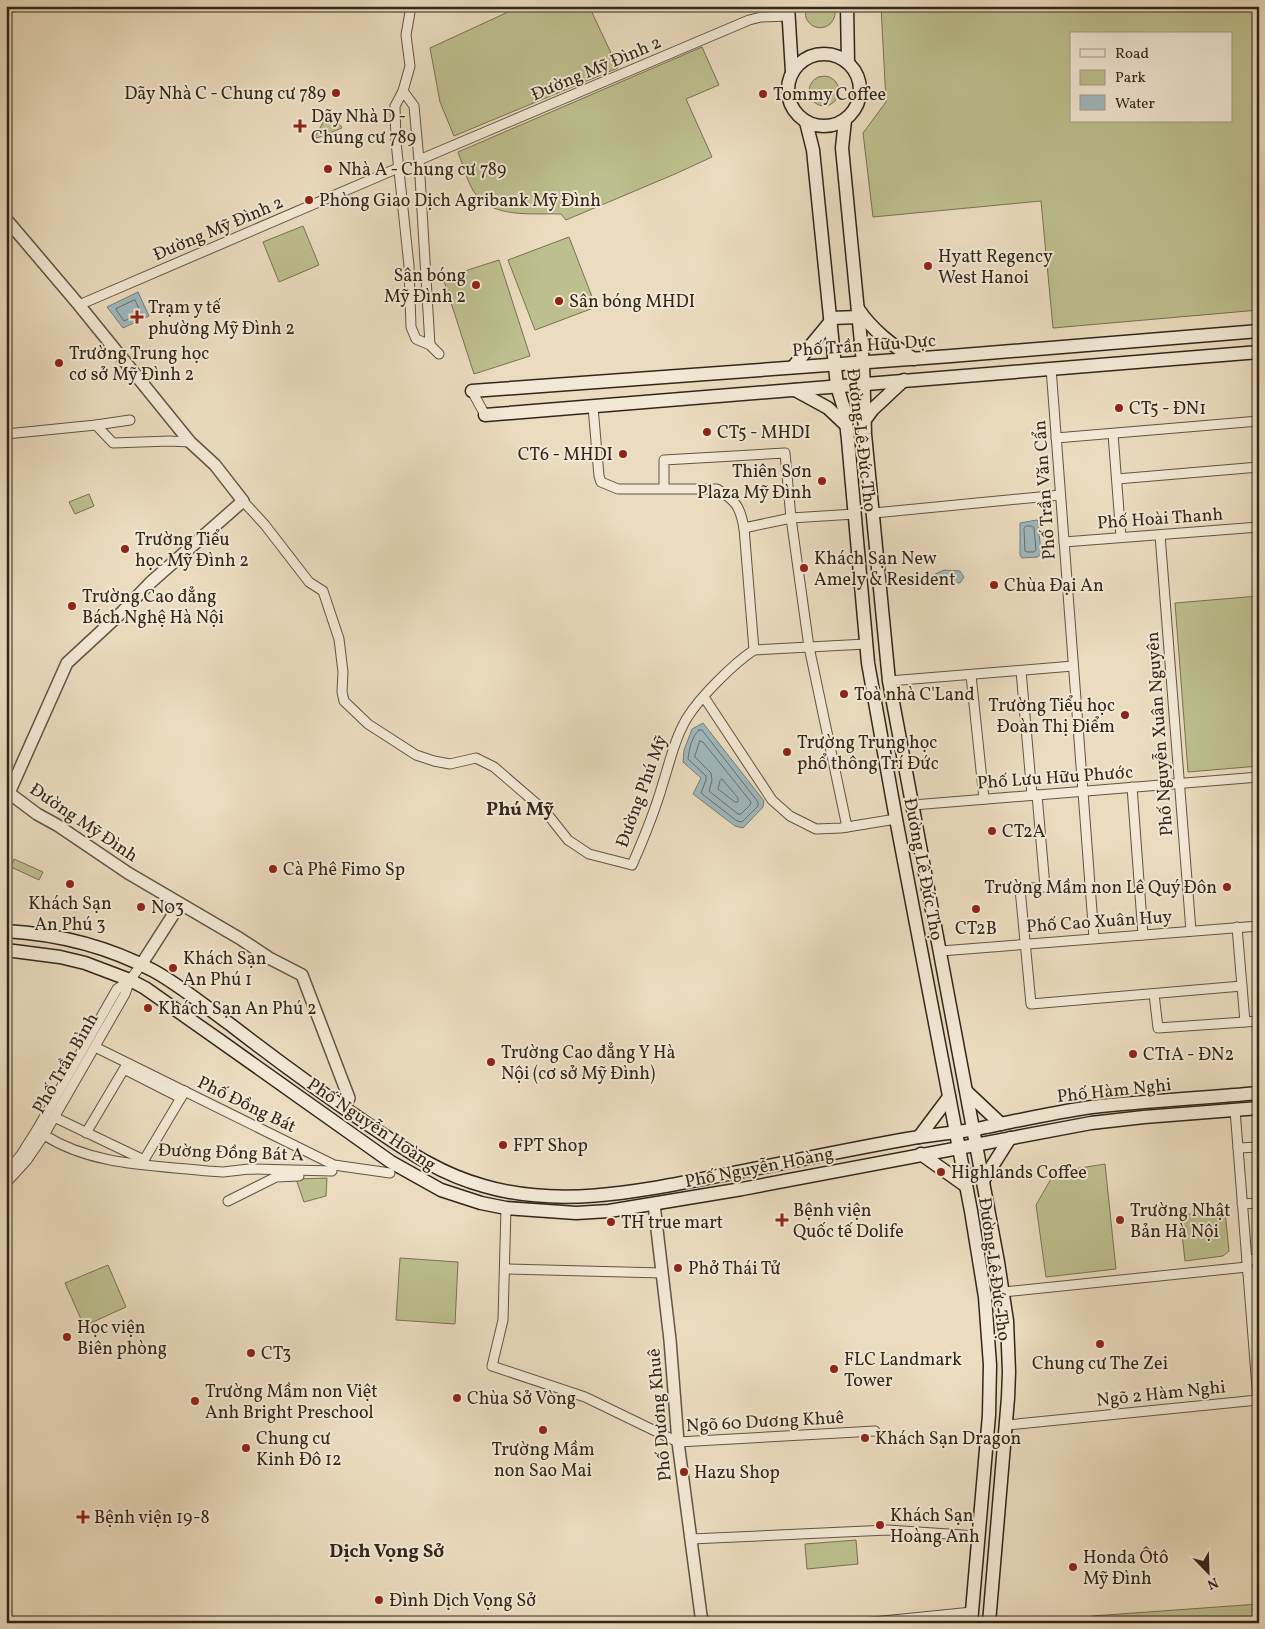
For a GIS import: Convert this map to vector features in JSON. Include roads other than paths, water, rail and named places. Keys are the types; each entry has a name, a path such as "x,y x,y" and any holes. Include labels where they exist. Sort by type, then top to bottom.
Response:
{"main road":[{"path":"847,6 848,62"},
{"path":"788,11 792,72 788,87 788,98 795,112 806,122 819,126 833,126 845,120 853,113 861,92 859,80 848,62 830,54 821,54 811,56 792,72"},
{"name":"Đường Lê Đức Thọ","path":"845,120 842,148 859,313 863,363 865,434 890,681 984,1179 1007,1321 1009,1372 1007,1425 990,1623"},
{"name":"Đường Lê Đức Thọ","path":"806,122 813,150 837,386 847,431 866,644 896,819 982,1275 990,1360 988,1431 971,1618"},
{"path":"793,367 831,320 859,313 881,336 918,358 924,378"},
{"name":"Phố Trần Hữu Dực","path":"472,391 863,363 1259,331"},
{"path":"485,415 1259,352"},
{"path":"864,420 904,380"},
{"path":"795,390 828,408 847,431 865,434"},
{"name":"Phố Nguyễn Hoàng","path":"6,931 27,932 103,950 157,973 200,1001 344,1108 416,1157 439,1170 465,1181 515,1194 544,1196 601,1195 739,1172 920,1137 974,1129"},
{"name":"Phố Nguyễn Hoàng","path":"6,950 60,956 130,980 152,993 391,1162 441,1190 481,1203 506,1208 576,1213 609,1211 742,1189 976,1144"},
{"path":"967,1092 1001,1124"},
{"name":"Phố Hàm Nghi","path":"974,1129 1090,1108 1259,1092"},
{"path":"920,1137 949,1097"},
{"name":"Phố Hàm Nghi","path":"976,1144 1091,1123 1259,1108"},
{"path":"984,1179 1010,1138"},
{"path":"921,1154 966,1186"}],"street":[{"path":"409,9 406,35 410,66 404,91 395,106 398,168 409,266 411,326 416,339 430,345 439,354"},
{"name":"Đường Mỹ Đình 2","path":"419,160 749,20 788,11"},
{"path":"404,91 414,106 430,345"},
{"name":"Đường Mỹ Đình 2","path":"79,305 398,168"},
{"path":"6,219 79,305 190,442 214,465 243,501"},
{"name":"Phố Trần Văn Cẩn","path":"1051,368 1094,938"},
{"path":"472,391 485,415"},
{"path":"593,407 601,482 618,489 717,489 729,496 741,511 754,650 866,644"},
{"path":"6,434 130,420"},
{"path":"1056,438 1259,421"},
{"path":"96,425 114,443 190,442"},
{"path":"1113,434 1121,538"},
{"path":"664,488 664,460 785,453 791,518 808,647 847,827"},
{"path":"1117,478 1258,468 1259,473"},
{"path":"874,513 1060,495"},
{"name":"Đường Phú Mỹ","path":"243,501 265,525 309,582 323,591 339,639 344,701 368,724 416,755 450,764 476,758 494,767 545,811 568,840 589,854 632,865 663,785 674,744 687,718 704,697 742,658 754,650"},
{"name":"Đường Mỹ Đình","path":"243,501 150,583 67,663 8,792 37,814 57,825 128,873 239,938 271,959 302,975 349,1098 344,1108"},
{"path":"744,528 791,518 855,514"},
{"name":"Phố Hoài Thanh","path":"1064,542 1259,527"},
{"name":"Phố Nguyễn Xuân Nguyên","path":"1160,535 1191,931"},
{"path":"890,681 1073,666"},
{"path":"1021,671 1044,887 1020,889 1031,1004 1242,986"},
{"path":"971,675 984,799"},
{"path":"704,697 772,800 790,816 816,829 847,827 896,819"},
{"name":"Phố Lưu Hữu Phước","path":"913,805 1259,777"},
{"path":"1132,788 1143,935"},
{"name":"Phố Trần Bình","path":"6,1173 21,1155 38,1128 117,990 130,980 141,965 180,904"},
{"name":"Phố Cao Xuân Huy","path":"941,951 1259,926"},
{"path":"1237,927 1245,1022"},
{"name":"Phố Trần Bình","path":"6,1183 27,1160 44,1135 125,994 130,980"},
{"path":"1154,994 1158,1028 1259,1021"},
{"name":"Phố Đồng Bát","path":"95,1047 183,1095 334,1165 390,1173"},
{"path":"54,1117 86,1133 144,1160 183,1095 124,1069 86,1133"},
{"path":"1166,1101 1168,1115"},
{"name":"Ngõ 2 Hàm Nghi","path":"1007,1425 1259,1401 1236,1110"},
{"name":"Đường Đồng Bát A","path":"44,1135 62,1146 120,1163 223,1172 248,1169 332,1174 276,1177 228,1201"},
{"path":"1238,1148 1259,1146"},
{"path":"739,1172 742,1189"},
{"path":"1242,1204 1259,1203"},
{"name":"Phố Dương Khuê","path":"654,1204 670,1340 678,1442 702,1623"},
{"path":"506,1208 505,1269 662,1273"},
{"path":"1003,1292 1247,1267 1259,1259"},
{"path":"1247,1267 1259,1272"},
{"name":"Ngõ 60 Dương Khuê","path":"505,1269 503,1320 492,1366 585,1397 678,1442 875,1430"},
{"path":"690,1539 888,1530 978,1536"},
{"path":"863,1623 971,1618"}],"water":[{"path":"138,292 149,316 123,328 107,307"},
{"path":"1037,520 1041,553 1038,557 1022,558 1020,555 1020,523"},
{"path":"944,570 960,571 964,577 960,583 937,582 934,577 935,574"},
{"path":"703,723 764,801 763,807 743,828 735,826 693,794 701,778 683,762 684,750 692,729"}],"place":[{"name":"Dãy Nhà C - Chung cư 789","path":"336,93"},
{"name":"Tommy Coffee","path":"763,94"},
{"name":"Dãy Nhà D - Chung cư 789","path":"300,126"},
{"name":"Nhà A - Chung cư 789","path":"328,169"},
{"name":"Phòng Giao Dịch Agribank Mỹ Đình","path":"309,200"},
{"name":"Hyatt Regency West Hanoi","path":"928,266"},
{"name":"Sân bóng Mỹ Đình 2","path":"476,285"},
{"name":"Sân bóng MHDI","path":"559,301"},
{"name":"Trạm y tế phường Mỹ Đình 2","path":"137,317"},
{"name":"Trường Trung học cơ sở Mỹ Đình 2","path":"59,363"},
{"name":"CT5 - ĐN1","path":"1119,408"},
{"name":"CT5 - MHDI","path":"707,432"},
{"name":"CT6 - MHDI","path":"623,454"},
{"name":"Thiên Sơn Plaza Mỹ Đình","path":"822,481"},
{"name":"Trường Tiểu học Mỹ Đình 2","path":"125,549"},
{"name":"Khách Sạn New Amely & Resident","path":"804,568"},
{"name":"Chùa Đại An","path":"994,585"},
{"name":"Trường Cao đẳng Bách Nghệ Hà Nội","path":"72,606"},
{"name":"Toà nhà C'Land","path":"844,694"},
{"name":"Trường Tiểu học Đoàn Thị Điểm","path":"1125,715"},
{"name":"Trường Trung học phổ thông Trí Đức","path":"787,752"},
{"name":"CT2A","path":"992,831"},
{"name":"Cà Phê Fimo Sp","path":"273,869"},
{"name":"Khách Sạn An Phú 3","path":"70,884"},
{"name":"Trường Mầm non Lê Quý Đôn","path":"1227,887"},
{"name":"N03","path":"141,907"},
{"name":"CT2B","path":"976,909"},
{"name":"Khách Sạn An Phú 1","path":"173,968"},
{"name":"Khách Sạn An Phú 2","path":"148,1008"},
{"name":"CT1A - ĐN2","path":"1133,1054"},
{"name":"Trường Cao đẳng Y Hà Nội (cơ sở Mỹ Đình)","path":"491,1062"},
{"name":"FPT Shop","path":"503,1145"},
{"name":"Highlands Coffee","path":"941,1172"},
{"name":"Bệnh viện Quốc tế Dolife","path":"782,1220"},
{"name":"Trường Nhật Bản Hà Nội","path":"1120,1220"},
{"name":"TH true mart","path":"611,1222"},
{"name":"Phở Thái Tử","path":"678,1268"},
{"name":"Học viện Biên phòng","path":"67,1337"},
{"name":"Chung cư The Zei","path":"1100,1344"},
{"name":"CT3","path":"251,1353"},
{"name":"FLC Landmark Tower","path":"834,1369"},
{"name":"Chùa Sở Vòng","path":"457,1398"},
{"name":"Trường Mầm non Việt Anh Bright Preschool","path":"195,1401"},
{"name":"Trường Mầm non Sao Mai","path":"543,1430"},
{"name":"Khách Sạn Dragon","path":"865,1438"},
{"name":"Chung cư Kinh Đô 12","path":"246,1448"},
{"name":"Hazu Shop","path":"684,1472"},
{"name":"Bệnh viện 19-8","path":"83,1517"},
{"name":"Khách Sạn Hoàng Anh","path":"880,1525"},
{"name":"Honda Ôtô Mỹ Đình","path":"1073,1567"},
{"name":"Đình Dịch Vọng Sở","path":"379,1600"}],"district":[{"name":"Phú Mỹ","path":"520,808"},
{"name":"Dịch Vọng Sở","path":"387,1550"}]}
